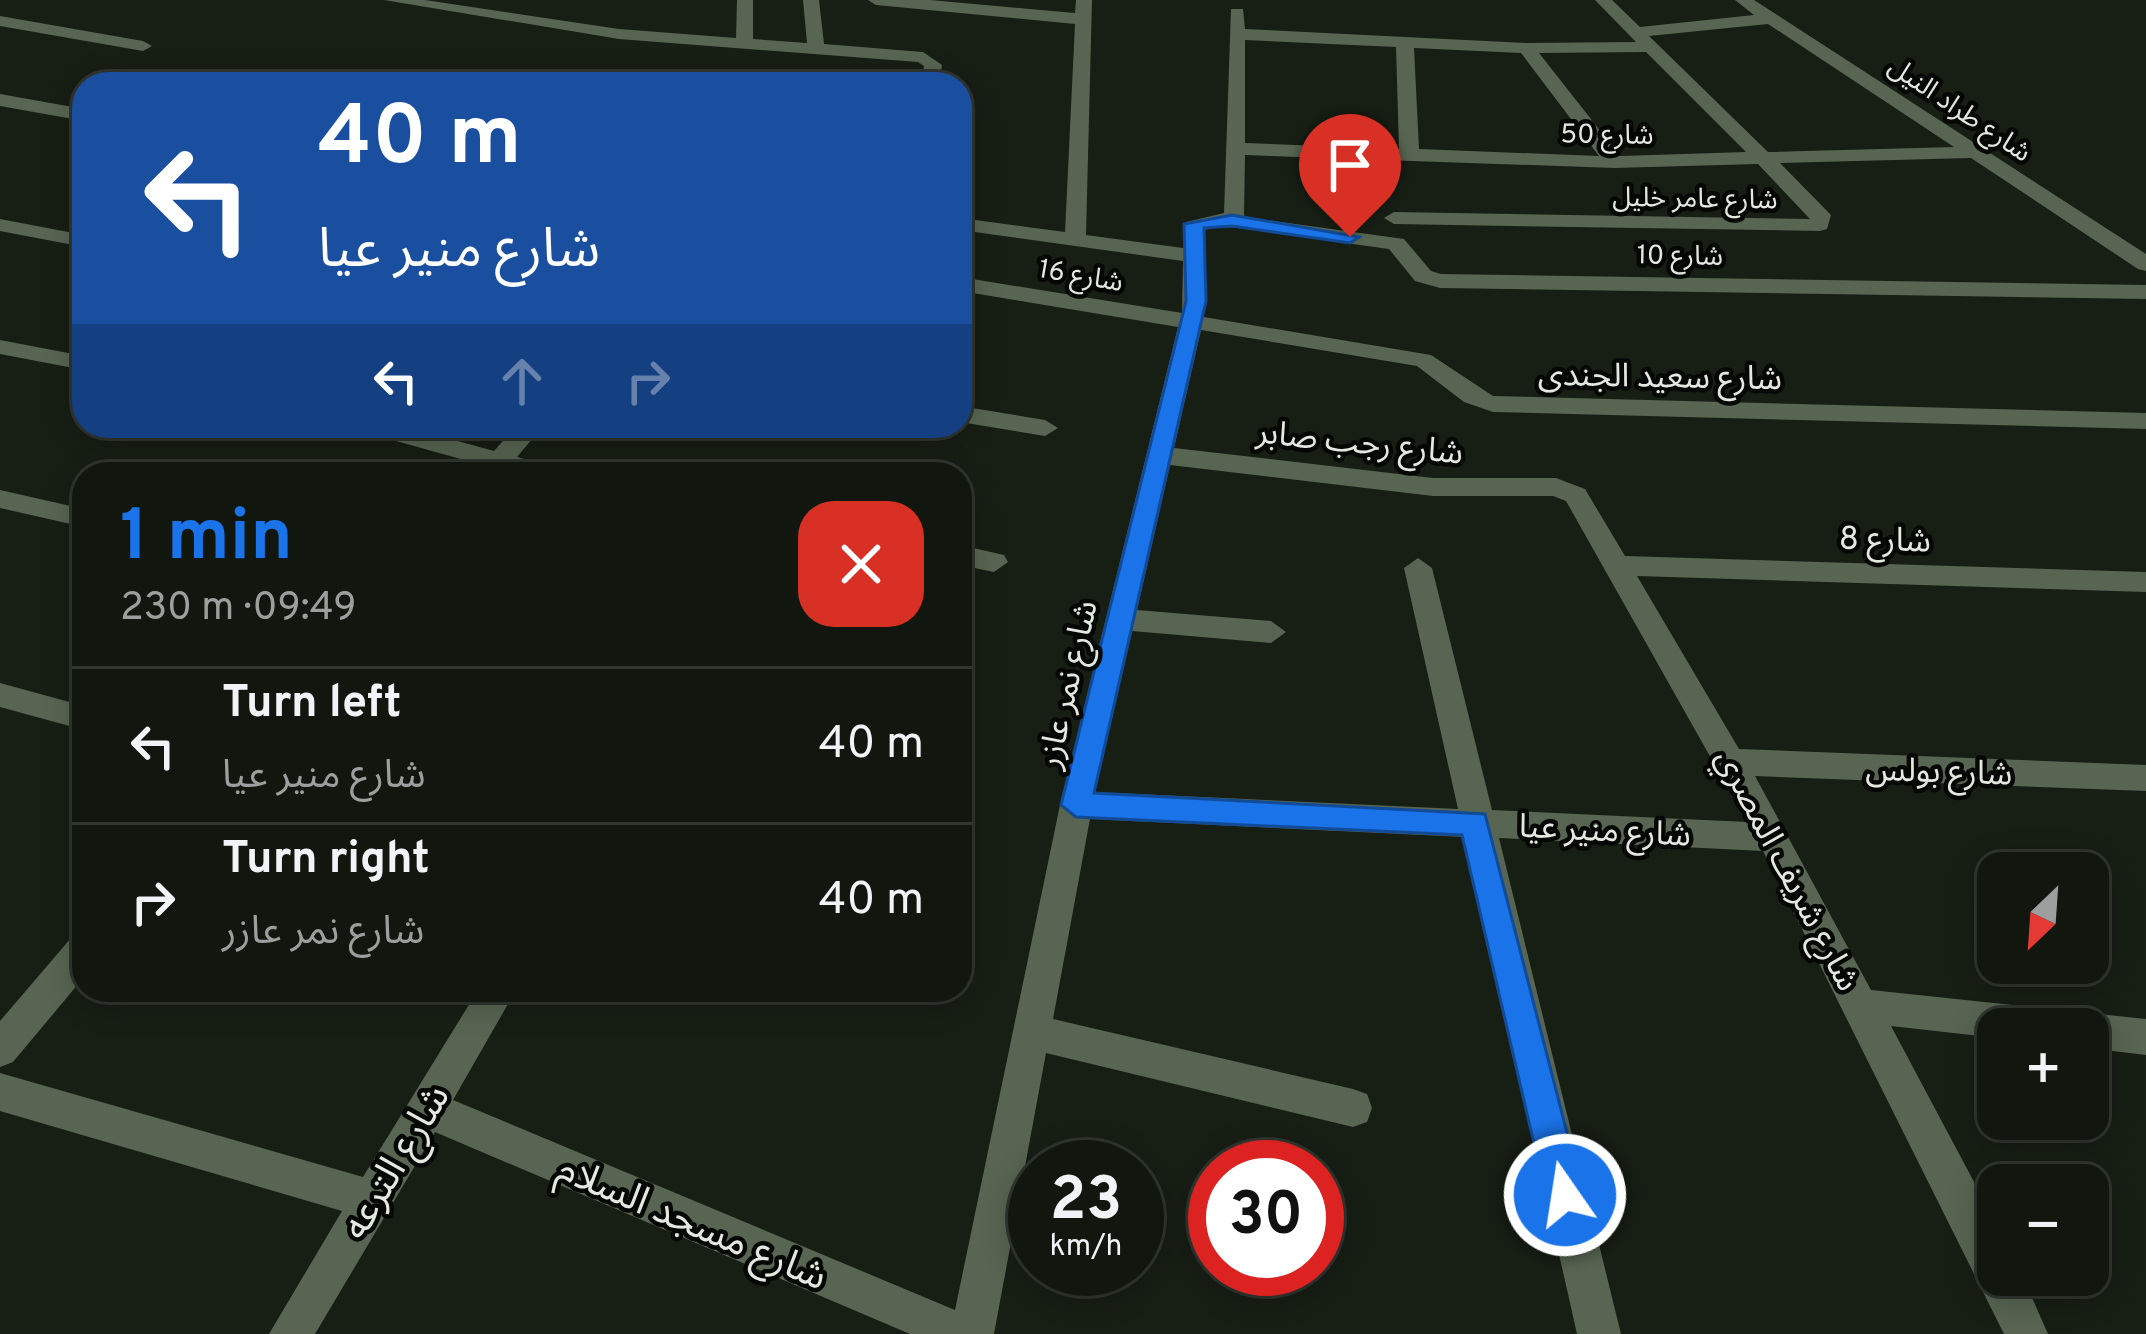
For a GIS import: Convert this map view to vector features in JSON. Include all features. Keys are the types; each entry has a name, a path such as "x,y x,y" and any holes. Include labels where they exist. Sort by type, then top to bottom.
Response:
{"street":[{"path":"392,0 619,34 923,57 933,65 932,72"},
{"path":"744,45 745,0"},
{"path":"811,0 816,49"},
{"path":"876,0 1082,9 1075,240"},
{"name":"شارع عامر خليل","path":"1394,218 1820,225 1821,215 1768,158 1603,0"},
{"name":"شارع طراد النيل","path":"1743,0 2141,258"},
{"path":"972,226 1196,256 1194,224 1232,220 1237,24 1405,42 1526,48 1644,39 1773,18"},
{"path":"0,21 143,46"},
{"path":"1405,42 1409,156"},
{"path":"1526,48 1614,162"},
{"path":"0,100 72,113"},
{"name":"شارع 50","path":"1236,148 1614,162 1976,152"},
{"name":"شارع 10","path":"1232,220 1396,244 1423,277 1440,281 2146,292"},
{"path":"0,225 72,239"},
{"name":"شارع نمر عازر","path":"972,1334 1076,805 1191,325 1196,256"},
{"name":"شارع 16","path":"972,286 1191,325"},
{"name":"شارع سعيد الجندى","path":"1191,325 1423,360 1440,367 1464,394 1493,404 2146,421"},
{"path":"0,347 72,361"},
{"path":"972,416 1045,428"},
{"path":"409,438 480,462"},
{"path":"499,462 520,438"},
{"name":"شارع رجب صابر","path":"1158,455 1433,488 1556,488"},
{"name":"شارع شريف المصري","path":"1556,488 1583,501 1622,566 1863,1006 1977,1229"},
{"path":"0,499 72,515"},
{"path":"972,557 994,562"},
{"name":"شارع 8","path":"1622,566 2146,582"},
{"path":"1418,568 1474,823 1599,1334"},
{"path":"1118,619 1271,632"},
{"path":"0,694 72,715"},
{"name":"شارع بولس","path":"1731,762 2146,778"},
{"name":"شارع منير عيا","path":"1076,805 1773,838"},
{"path":"0,1049 72,964"},
{"name":"شارع الترعه","path":"291,1334 491,1002"},
{"path":"1863,1006 1977,1018"},
{"path":"1032,1032 1353,1108"},
{"path":"2109,1032 2146,1036"},
{"path":"0,1092 370,1199"},
{"name":"شارع مسجد السلام","path":"425,1108 961,1334"},
{"name":"شارع شريف المصري","path":"2009,1296 2026,1334"}],"route":[{"path":"1350,237 1232,220 1193,226 1196,301 1076,805 1474,823 1565,1195"}]}
